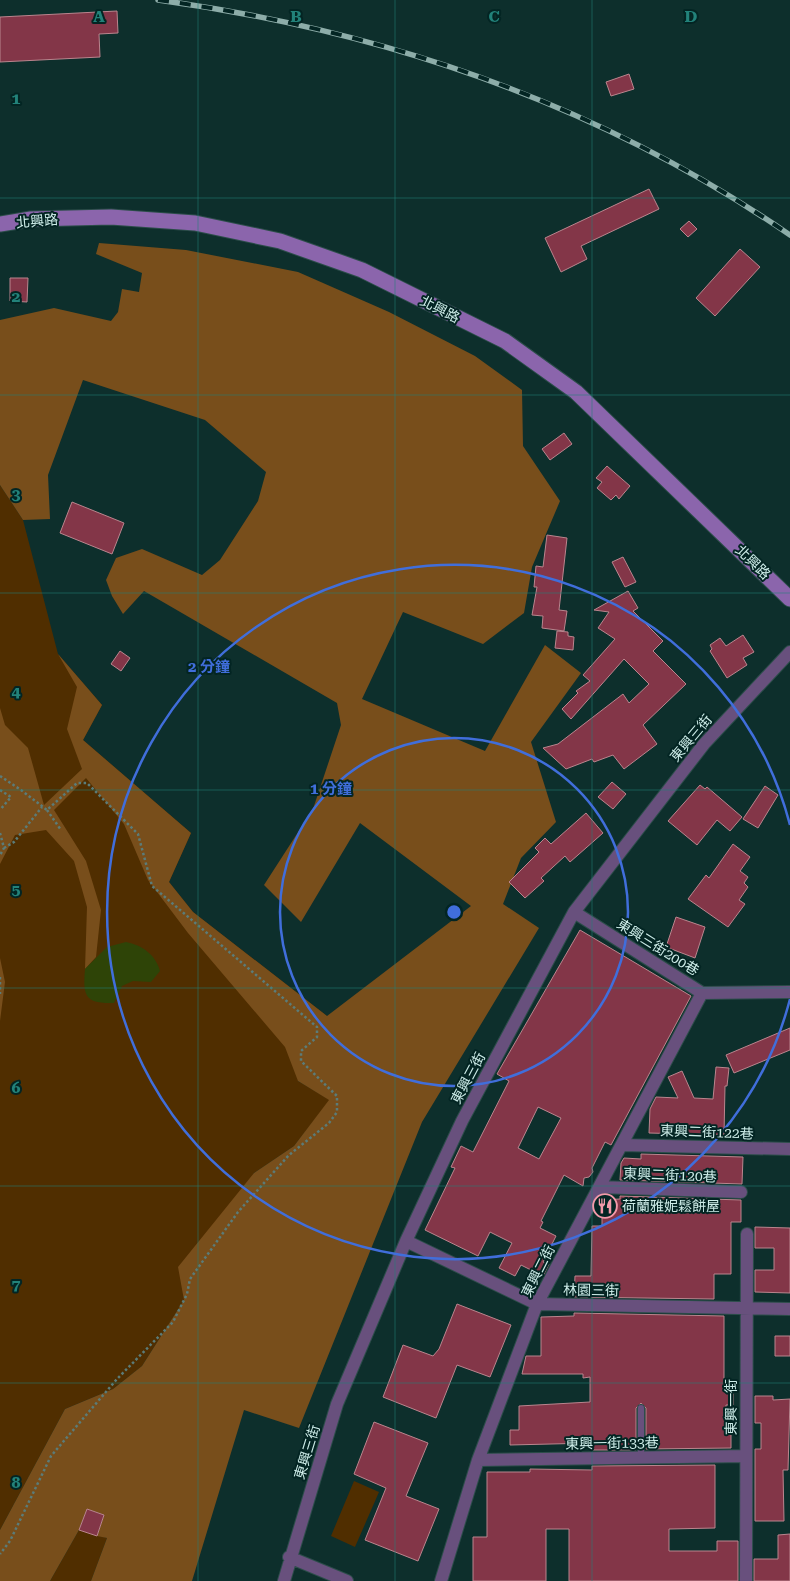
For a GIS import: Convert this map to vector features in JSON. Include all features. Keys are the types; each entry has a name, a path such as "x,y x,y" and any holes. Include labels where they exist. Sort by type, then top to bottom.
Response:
{"street":[{"name":"北興路","path":"0,224 31,220 111,217 195,223 280,241 362,270 505,341 576,392 790,599"},
{"name":"東興三街","path":"284,1581 289,1557 337,1404 406,1241 462,1121 574,912 704,744 790,652"},
{"name":"東興三街200巷","path":"574,912 702,992 790,992"},
{"name":"東興二街","path":"441,1581 478,1460 537,1304 702,992"},
{"name":"東興二街122巷","path":"622,1145 790,1149"},
{"name":"東興二街120巷","path":"598,1187 741,1192"},
{"name":"東興一街","path":"746,1581 747,1234"},
{"name":"林園三街","path":"406,1241 537,1304 790,1308"},
{"name":"東興一街133巷","path":"478,1460 746,1456"},
{"path":"289,1557 347,1581"}],"lane":[{"path":"641,1408 641,1458"}],"path":[{"path":"0,776 47,810 61,830"},
{"path":"0,1554 10,1541 51,1456 117,1379 173,1322 187,1294 190,1279 238,1212 290,1155 329,1123 338,1112 338,1096 301,1061 301,1051 317,1038 317,1027 152,886 138,834 87,783 77,783 47,810"},
{"path":"0,790 11,797 0,810"},
{"path":"0,854 4,848 14,842 42,807"},
{"path":"0,834 4,848"},
{"path":"0,977 0,994"}],"shaded area":[{"path":"99,243 186,250 298,272 389,312 475,356 522,390 523,446 560,501 532,567 524,613 483,644 403,612 362,699 485,751 545,645 581,673 531,742 556,822 521,858 503,904 539,928 422,1122 299,1428 244,1410 192,1581 91,1581 107,1538 97,1536 104,1515 87,1509 79,1530 50,1581 0,1581 0,1530 65,1409 113,1389 142,1366 184,1300 178,1267 254,1173 294,1146 329,1100 298,1081 285,1047 188,933 148,880 124,824 86,778 54,810 86,861 101,910 96,957 85,969 87,907 74,861 46,830 15,835 0,864 0,708 5,725 28,748 44,805 82,769 67,729 77,687 58,654 102,705 83,740 191,833 169,882 193,912 327,1016 471,906 360,823 301,922 264,885 313,809 341,725 337,703 144,591 123,614 112,596 106,580 116,558 142,549 202,575 220,560 258,501 266,472 205,420 83,380 48,475 50,519 23,520 0,485 0,320 54,308 111,321 118,312 122,289 139,292 142,273 96,254"},
{"path":"0,485 23,520 58,654 102,705 83,740 191,833 169,882 193,912 327,1016 298,1081 330,1100 294,1146 254,1173 184,1300 142,1366 113,1389 65,1409 0,1530"},
{"path":"126,942 143,948 148,952 155,960 160,971 151,982 133,981 122,986 114,1003 91,1000 85,991 85,969 107,947"},
{"path":"0,958 5,982 0,1021"},
{"path":"354,1481 379,1492 355,1547 331,1536"},
{"path":"79,1530 107,1538 91,1581 50,1581"}],"building":[{"path":"117,11 118,33 99,34 100,57 0,62 0,17"},
{"path":"629,74 634,89 611,96 606,82"},
{"path":"649,189 659,209 581,246 587,259 561,272 545,238"},
{"path":"689,221 697,229 688,237 680,229"},
{"path":"740,249 760,267 715,316 696,298"},
{"path":"10,278 28,278 27,302 10,301"},
{"path":"564,433 572,444 550,460 542,449"},
{"path":"607,466 630,486 619,499 616,495 611,500 597,488 602,482 596,478"},
{"path":"72,502 124,523 112,554 60,533"},
{"path":"547,535 567,538 559,610 567,611 564,631 542,628 543,616 532,615 537,587 534,587 536,566 543,567"},
{"path":"623,557 636,582 625,587 612,562"},
{"path":"628,591 638,608 633,611 663,641 653,651 686,684 643,725 657,744 624,769 613,755 594,762 592,759 566,769 543,748 558,744 623,694 629,703 649,684 624,659 571,719 562,709 578,693 576,691 590,681 583,675 615,639 598,628 609,612 594,610"},
{"path":"557,631 568,632 568,636 574,637 573,650 555,648"},
{"path":"743,635 754,652 743,658 747,665 727,678 710,651 712,649 710,645 720,638 726,646"},
{"path":"120,651 130,658 121,671 111,664"},
{"path":"612,782 626,794 613,809 598,797"},
{"path":"700,785 705,789 707,787 742,817 730,831 717,820 697,845 668,821"},
{"path":"765,786 778,795 758,828 743,819"},
{"path":"586,813 603,833 570,862 565,856 541,878 544,881 525,898 509,882 539,852 535,848 545,838 551,844"},
{"path":"733,844 750,857 740,871 748,877 744,883 748,887 739,900 745,904 728,927 688,899 706,875 709,878"},
{"path":"676,917 705,927 695,958 666,947"},
{"path":"580,930 691,996 611,1145 605,1142 592,1168 593,1172 589,1177 584,1178 583,1186 564,1175 541,1221 543,1222 540,1228 556,1236 543,1262 549,1264 543,1276 521,1265 515,1276 499,1268 512,1243 490,1232 478,1256 425,1230 455,1168 451,1167 461,1146 473,1152 509,1081 497,1074","holes":["538,1107 561,1118 539,1159 518,1148"]},
{"path":"790,1028 790,1050 734,1073 726,1055"},
{"path":"716,1067 729,1068 727,1086 725,1086 724,1135 649,1133 650,1109 656,1097 678,1098 668,1077 682,1071 694,1098 713,1099"},
{"path":"641,1154 743,1157 742,1184 620,1180 621,1163 624,1158 641,1159"},
{"path":"620,1196 741,1200 741,1222 731,1222 731,1274 714,1274 714,1299 574,1297 575,1276 591,1276 592,1226 602,1226 602,1200 620,1199"},
{"path":"755,1227 790,1228 790,1293 755,1292 755,1270 774,1270 774,1248 755,1248"},
{"path":"457,1304 511,1325 490,1377 457,1365 436,1418 383,1397 403,1345 433,1356 439,1349"},
{"path":"574,1313 724,1316 724,1382 733,1382 733,1405 726,1405 726,1428 731,1428 731,1448 646,1449 646,1408 641,1403 636,1408 636,1450 592,1450 592,1443 510,1445 510,1430 519,1430 519,1406 590,1402 590,1377 583,1378 583,1374 522,1374 526,1356 541,1356 541,1317 574,1316"},
{"path":"775,1336 790,1336 790,1356 775,1356"},
{"path":"755,1396 773,1396 773,1400 790,1399 788,1470 783,1470 784,1521 755,1521 755,1449 761,1449 761,1423 755,1423"},
{"path":"374,1422 428,1443 406,1496 439,1509 418,1561 365,1540 386,1488 354,1474"},
{"path":"715,1465 715,1528 669,1529 669,1551 717,1551 717,1541 738,1541 738,1581 569,1581 569,1529 546,1529 546,1581 473,1581 473,1537 487,1537 487,1472 530,1472 530,1469 592,1470 592,1466"},
{"path":"87,1509 104,1515 97,1536 79,1530"},
{"path":"790,1534 790,1581 754,1581 754,1559 778,1559 778,1535"}],"railway":[{"path":"158,0 243,14 326,31 408,53 488,80 566,111 643,147 717,189 790,235"}],"place":[{"name":"荷蘭雅妮鬆餅屋","path":"605,1206"}]}
